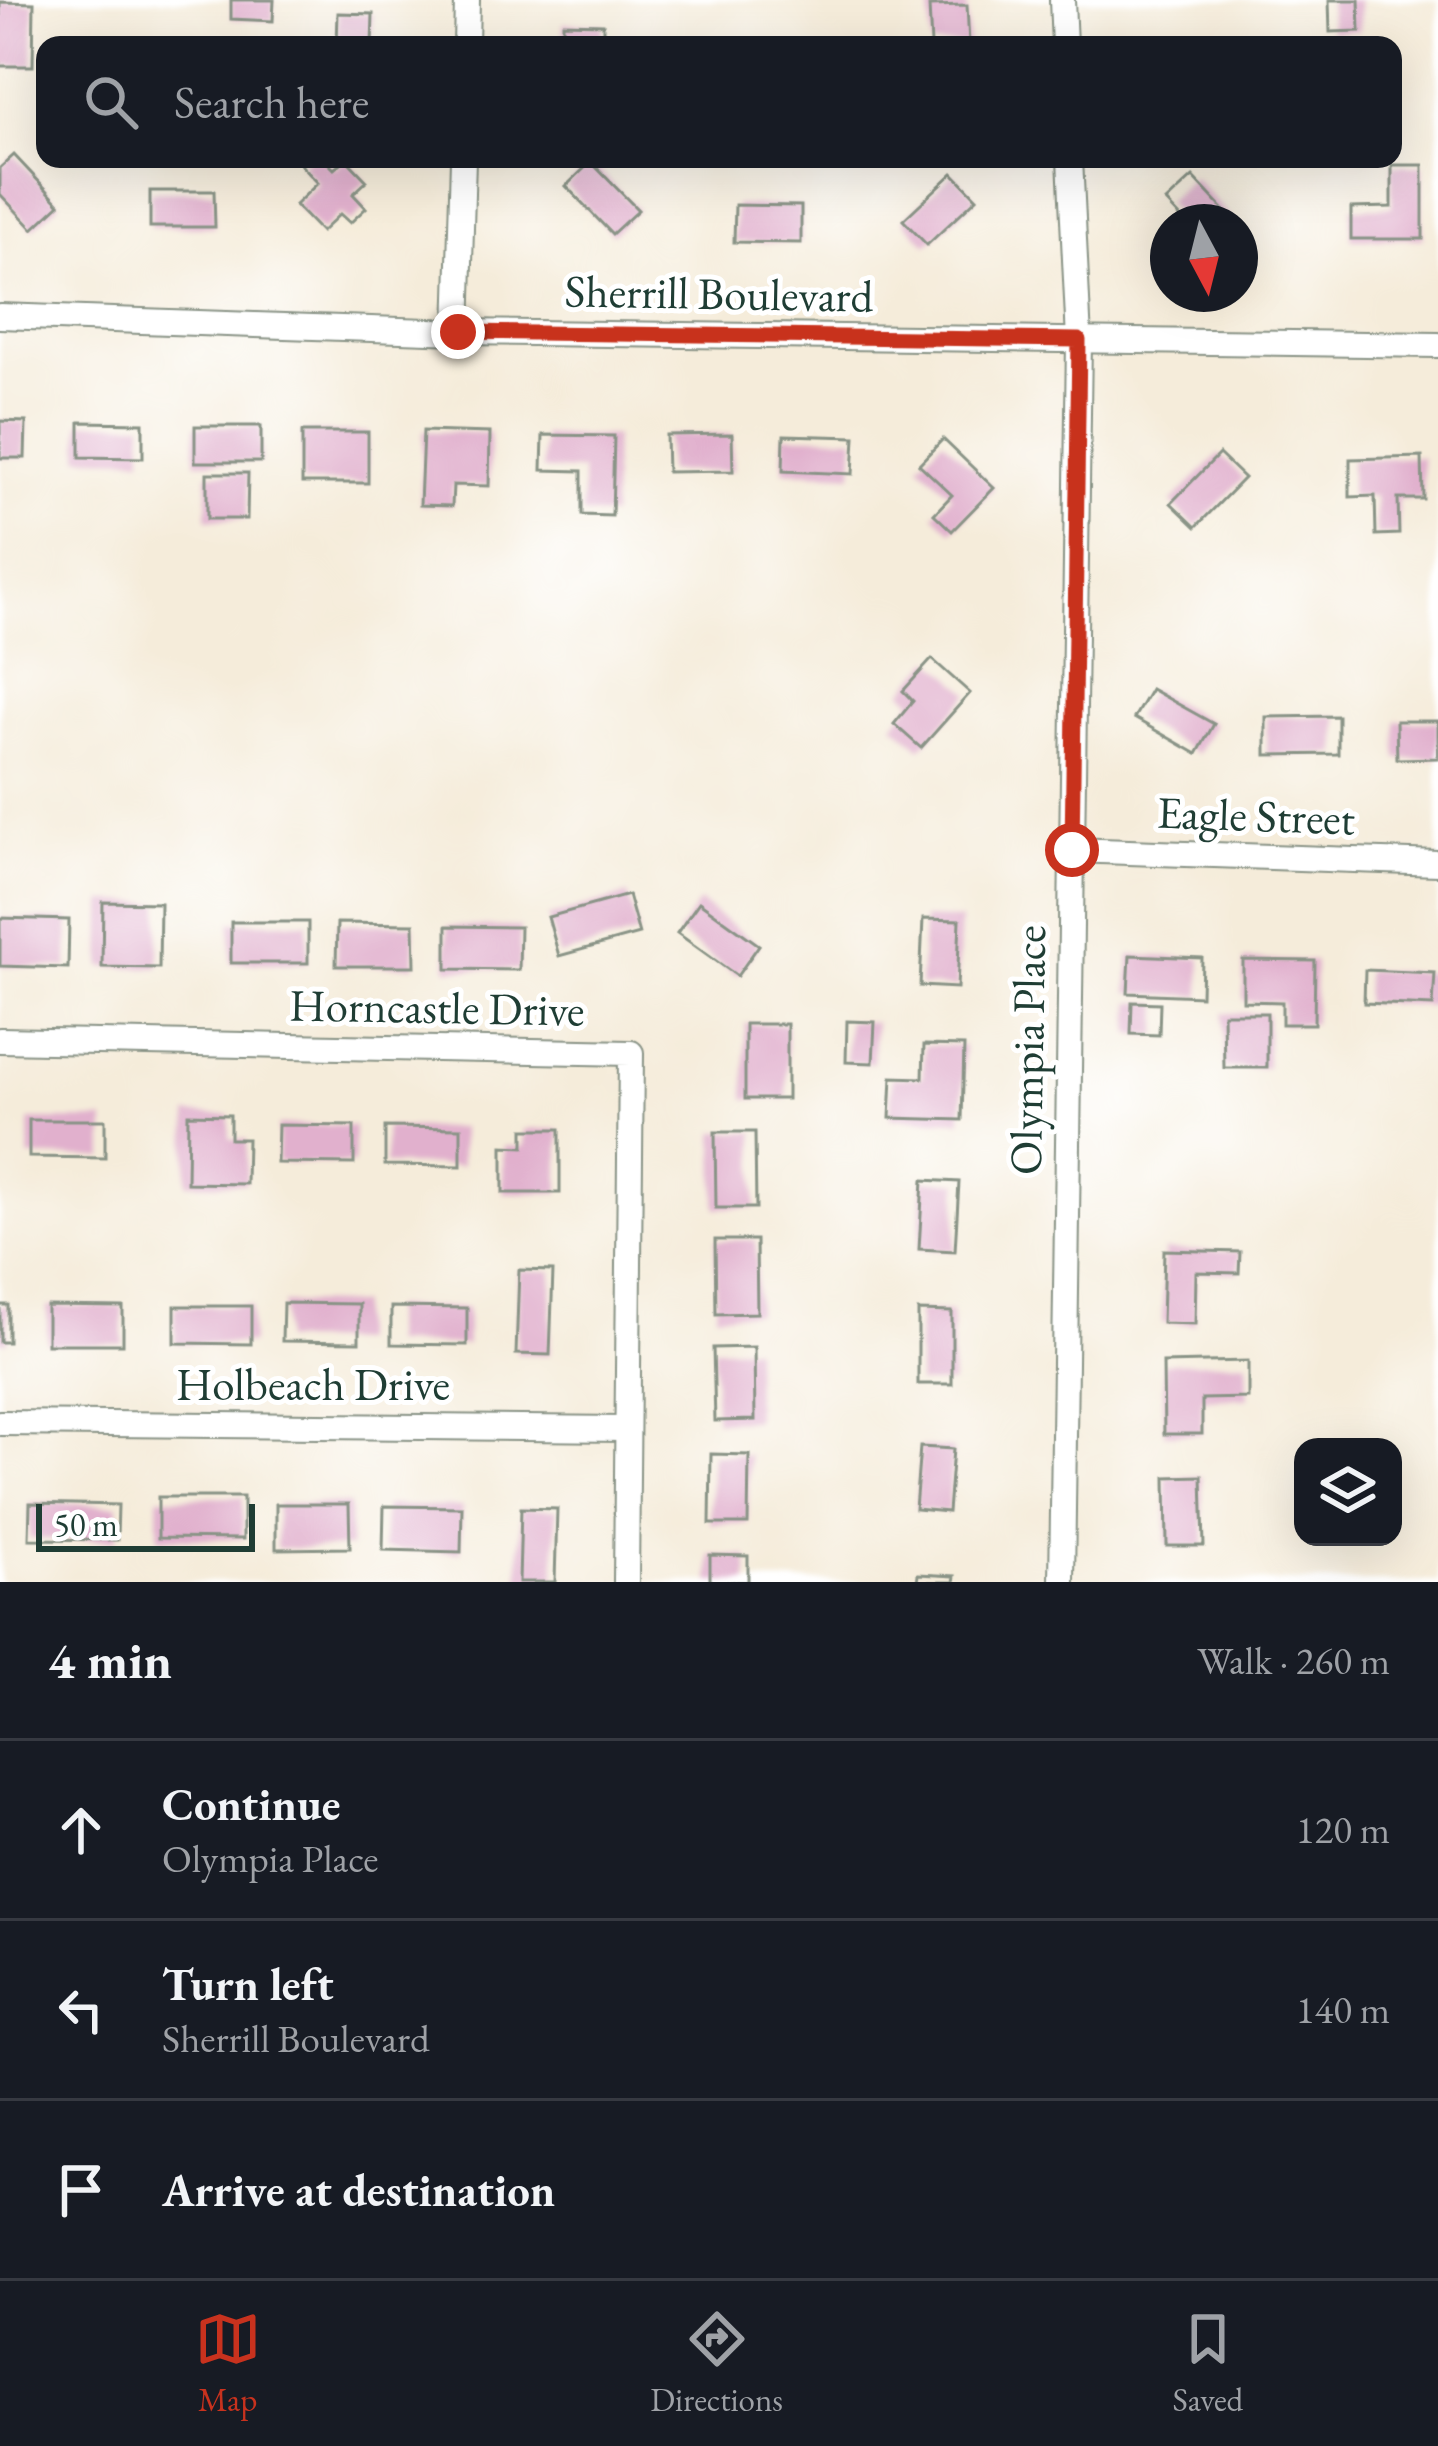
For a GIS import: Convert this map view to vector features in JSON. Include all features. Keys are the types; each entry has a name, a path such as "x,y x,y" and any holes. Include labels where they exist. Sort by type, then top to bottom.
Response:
{"street":[{"path":"466,36 467,0"},
{"path":"1062,0 1064,36"},
{"path":"458,332 463,168"},
{"name":"Olympia Place","path":"1062,1582 1079,340 1070,168"},
{"name":"Sherrill Boulevard","path":"0,316 458,332 1438,345"},
{"name":"Eagle Street","path":"1072,850 1438,863"},
{"name":"Horncastle Drive","path":"0,1040 631,1052 626,1582"},
{"name":"Holbeach Drive","path":"0,1424 626,1429"}],"building":[{"path":"231,0 274,0 273,21 231,19"},
{"path":"1329,0 1359,0 1360,31 1330,32"},
{"path":"0,2 34,3 33,66 0,66"},
{"path":"967,5 969,36 931,36 929,6"},
{"path":"338,13 373,14 372,36 337,36"},
{"path":"563,23 603,24 603,36 563,36"},
{"path":"14,155 60,204 33,229 0,194 0,168"},
{"path":"1423,165 1423,239 1351,239 1351,208 1392,207 1392,168"},
{"path":"304,168 355,168 367,181 353,194 366,208 350,223 340,214 321,232 295,205 318,183"},
{"path":"585,168 597,168 638,210 612,234 566,186"},
{"path":"953,173 977,198 927,245 903,220"},
{"path":"1193,177 1218,204 1168,204"},
{"path":"150,191 214,191 215,227 150,227"},
{"path":"735,205 801,206 801,243 734,242"},
{"path":"0,421 26,422 25,458 0,458"},
{"path":"80,422 143,423 143,458 80,457"},
{"path":"195,426 261,426 261,462 195,462"},
{"path":"423,431 490,433 489,486 453,485 452,506 420,505"},
{"path":"302,432 368,432 368,483 302,483"},
{"path":"732,434 733,471 667,472 666,435"},
{"path":"543,435 614,436 612,516 582,515 582,471 542,470"},
{"path":"784,435 855,437 853,474 783,471"},
{"path":"943,439 994,488 952,531 934,514 952,495 919,464"},
{"path":"1219,454 1244,478 1196,527 1171,503"},
{"path":"1422,457 1423,499 1398,499 1399,534 1376,535 1375,496 1350,497 1350,459"},
{"path":"207,473 248,473 247,519 207,519"},
{"path":"932,659 970,693 921,748 894,724 913,701 903,691"},
{"path":"1151,689 1214,724 1197,754 1134,718"},
{"path":"1338,716 1338,754 1266,755 1266,717"},
{"path":"1396,721 1438,721 1438,758 1397,759"},
{"path":"628,895 639,934 559,956 548,917"},
{"path":"103,902 160,903 159,968 102,967"},
{"path":"699,902 759,945 737,976 677,933"},
{"path":"0,918 69,920 68,968 0,966"},
{"path":"923,919 960,920 957,988 920,986"},
{"path":"231,922 308,922 308,963 231,963"},
{"path":"337,923 414,924 415,966 336,966"},
{"path":"447,926 520,927 519,970 447,969"},
{"path":"1130,955 1202,958 1201,996 1128,993"},
{"path":"1243,960 1315,961 1314,1024 1282,1024 1282,1002 1243,1001"},
{"path":"1365,970 1435,973 1433,1006 1364,1003"},
{"path":"1132,1002 1160,1003 1159,1035 1131,1034"},
{"path":"1223,1013 1267,1013 1267,1068 1224,1068"},
{"path":"847,1021 875,1022 873,1063 846,1062"},
{"path":"745,1024 787,1024 787,1099 745,1099"},
{"path":"924,1045 964,1046 962,1120 890,1118 892,1077 923,1078"},
{"path":"188,1114 230,1115 230,1139 247,1139 246,1184 187,1183"},
{"path":"29,1120 105,1120 105,1158 29,1157"},
{"path":"278,1125 354,1126 354,1164 277,1163"},
{"path":"385,1127 461,1128 461,1166 385,1165"},
{"path":"524,1129 560,1129 560,1193 503,1193 503,1146 524,1147"},
{"path":"715,1132 755,1132 756,1208 716,1208"},
{"path":"923,1180 959,1182 955,1251 919,1249"},
{"path":"715,1240 756,1240 757,1313 716,1314"},
{"path":"1164,1250 1240,1252 1239,1273 1196,1272 1195,1324 1162,1323"},
{"path":"519,1270 553,1271 550,1355 516,1354"},
{"path":"283,1303 359,1304 359,1342 282,1341"},
{"path":"0,1305 8,1305 8,1342 0,1342"},
{"path":"47,1306 123,1307 123,1344 47,1344"},
{"path":"175,1306 251,1306 251,1344 175,1343"},
{"path":"391,1307 467,1308 467,1345 391,1344"},
{"path":"918,1311 952,1312 952,1384 918,1384"},
{"path":"754,1347 755,1420 715,1421 713,1348"},
{"path":"1248,1361 1248,1398 1202,1399 1202,1434 1164,1434 1163,1363"},
{"path":"920,1447 953,1449 948,1512 915,1509"},
{"path":"711,1454 749,1455 748,1524 710,1524"},
{"path":"1202,1476 1204,1546 1167,1546 1166,1477"},
{"path":"158,1497 243,1497 243,1539 158,1538"},
{"path":"30,1503 118,1505 117,1540 29,1539"},
{"path":"276,1504 349,1504 350,1548 276,1549"},
{"path":"384,1506 462,1507 461,1552 383,1550"},
{"path":"521,1508 557,1509 555,1582 519,1582"},
{"path":"710,1555 748,1556 748,1582 710,1582"},
{"path":"918,1574 955,1576 954,1582 917,1582"}],"route":[{"path":"458,332 1079,340 1072,850"}]}
